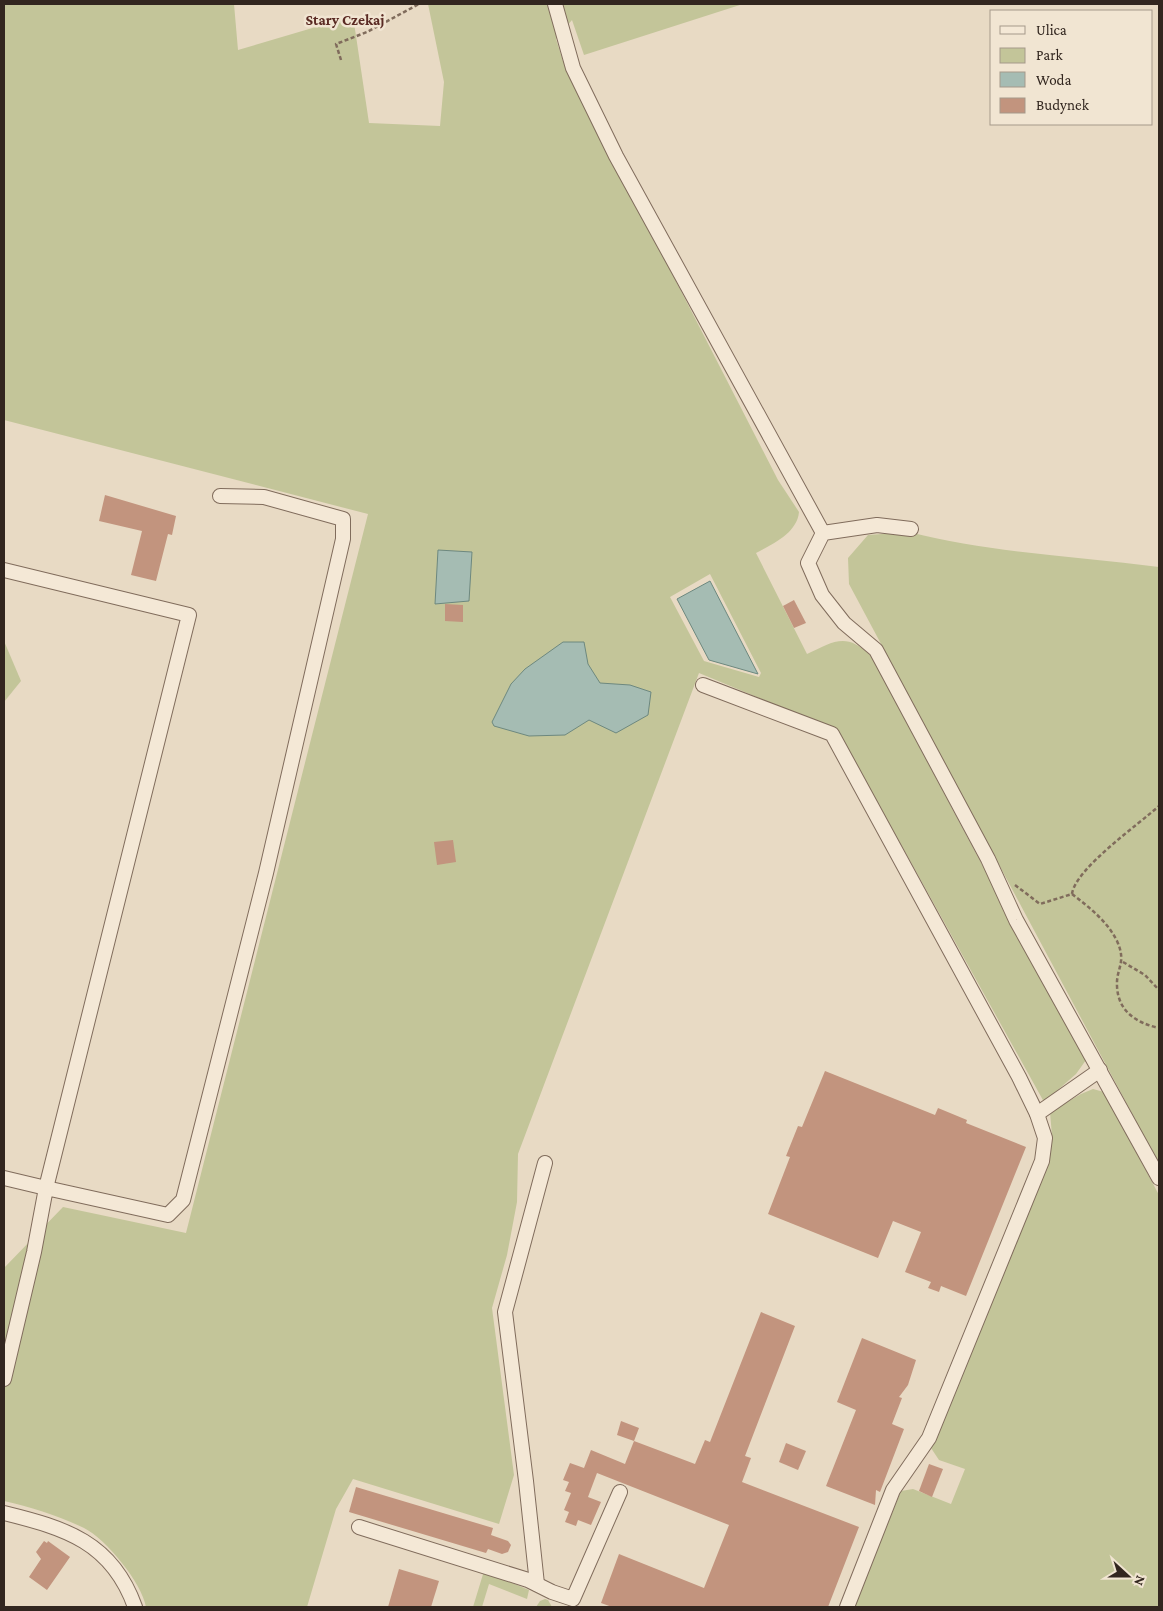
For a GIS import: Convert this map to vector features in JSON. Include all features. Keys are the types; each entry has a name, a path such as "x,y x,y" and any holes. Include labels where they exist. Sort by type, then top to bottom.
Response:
{"street":[{"path":"555,4 574,68 616,156 823,533"},
{"path":"4,1178 168,1215 183,1200 256,911 343,539 343,520 264,497 220,496"},
{"path":"823,533 878,525 911,529"},
{"path":"823,533 808,563 822,595 844,622 876,650 1016,920 1159,1178"},
{"path":"4,570 189,615 46,1188 34,1252 4,1379"},
{"path":"703,685 832,734 958,961 1037,1114 1044,1138 1042,1161 929,1438 893,1490 847,1607"},
{"path":"1037,1114 1100,1070"},
{"path":"537,1584 505,1312 545,1163"},
{"path":"359,1527 537,1584 571,1605 620,1492"},
{"path":"4,1513 48,1524 72,1534 94,1547 120,1575 135,1607"}],"path":[{"path":"341,60 336,44 367,32 419,4"},
{"path":"1072,894 1073,885 1084,870 1159,806"},
{"path":"999,884 1016,885 1040,904 1072,894"},
{"path":"1072,894 1101,917 1117,942 1123,962 1117,985 1120,1004 1136,1021 1159,1028"},
{"path":"1123,962 1144,976 1159,990"}],"green space":[{"path":"4,4 234,4 238,50 353,16 369,123 440,126 444,82 428,4 743,4 584,55 572,20 556,39 563,61 778,480 799,512 794,526 789,532 777,542 756,553 807,654 832,643 847,641 862,648 871,656 1086,1060 1076,1074 1044,1102 838,731 699,673 518,1154 517,1202 507,1255 492,1308 514,1475 499,1524 353,1479 336,1509 307,1607 146,1607 138,1586 130,1574 112,1552 93,1534 84,1528 55,1516 4,1501 4,1268 63,1207 186,1233 368,514 4,420","holes":["710,574 761,673 759,677 704,661 670,597"]},
{"path":"909,532 971,545 1159,567 1159,1164 849,584 848,558 868,535"},
{"path":"4,641 21,681 4,702"},
{"path":"1093,1089 1104,1092 1159,1195 1159,1607 854,1607 901,1491 913,1489 951,1504 965,1469 939,1460 931,1448 1049,1157 1052,1136 1050,1112"},
{"path":"484,1571 529,1590 527,1599 489,1584 482,1607 473,1607"},
{"path":"548,1600 552,1607 536,1607 540,1601"}],"water":[{"path":"438,550 472,552 469,601 435,604"},
{"path":"710,581 758,674 709,660 677,599"},
{"path":"563,642 584,642 588,664 600,683 630,685 651,692 648,715 616,733 589,720 565,735 529,736 494,726 492,722 511,684 525,669"}],"building":[{"path":"105,495 176,516 172,535 168,534 156,581 131,575 142,531 99,521"},
{"path":"794,600 806,623 794,628 783,606"},
{"path":"445,604 463,605 463,622 445,621"},
{"path":"453,840 456,862 437,865 434,842"},
{"path":"825,1071 935,1115 938,1108 967,1120 966,1123 1026,1147 966,1296 941,1286 939,1292 928,1288 931,1282 905,1272 921,1232 893,1221 878,1258 768,1214 790,1157 786,1156 798,1126 802,1127"},
{"path":"761,1312 795,1326 745,1456 751,1458 742,1482 859,1527 828,1607 612,1607 601,1603 619,1554 704,1588 729,1525 597,1473 588,1497 601,1502 591,1525 578,1520 576,1526 565,1522 569,1512 564,1510 571,1493 565,1491 569,1482 563,1480 570,1463 584,1468 591,1450 625,1464 634,1441 695,1464 705,1440 710,1442"},
{"path":"862,1338 916,1360 908,1385 899,1397 902,1398 892,1424 904,1429 880,1492 876,1490 875,1505 826,1486 856,1410 837,1402"},
{"path":"621,1421 639,1428 634,1441 617,1435"},
{"path":"786,1443 806,1451 798,1470 779,1462"},
{"path":"929,1464 943,1469 932,1497 919,1491"},
{"path":"356,1487 493,1528 491,1535 508,1541 511,1545 508,1552 502,1554 488,1549 486,1553 349,1512"},
{"path":"44,1541 47,1543 48,1541 70,1557 47,1590 29,1577 41,1559 36,1552"},
{"path":"399,1569 439,1581 431,1607 388,1607"}],"district":[{"name":"Stary Czekaj","path":"345,20"}]}
